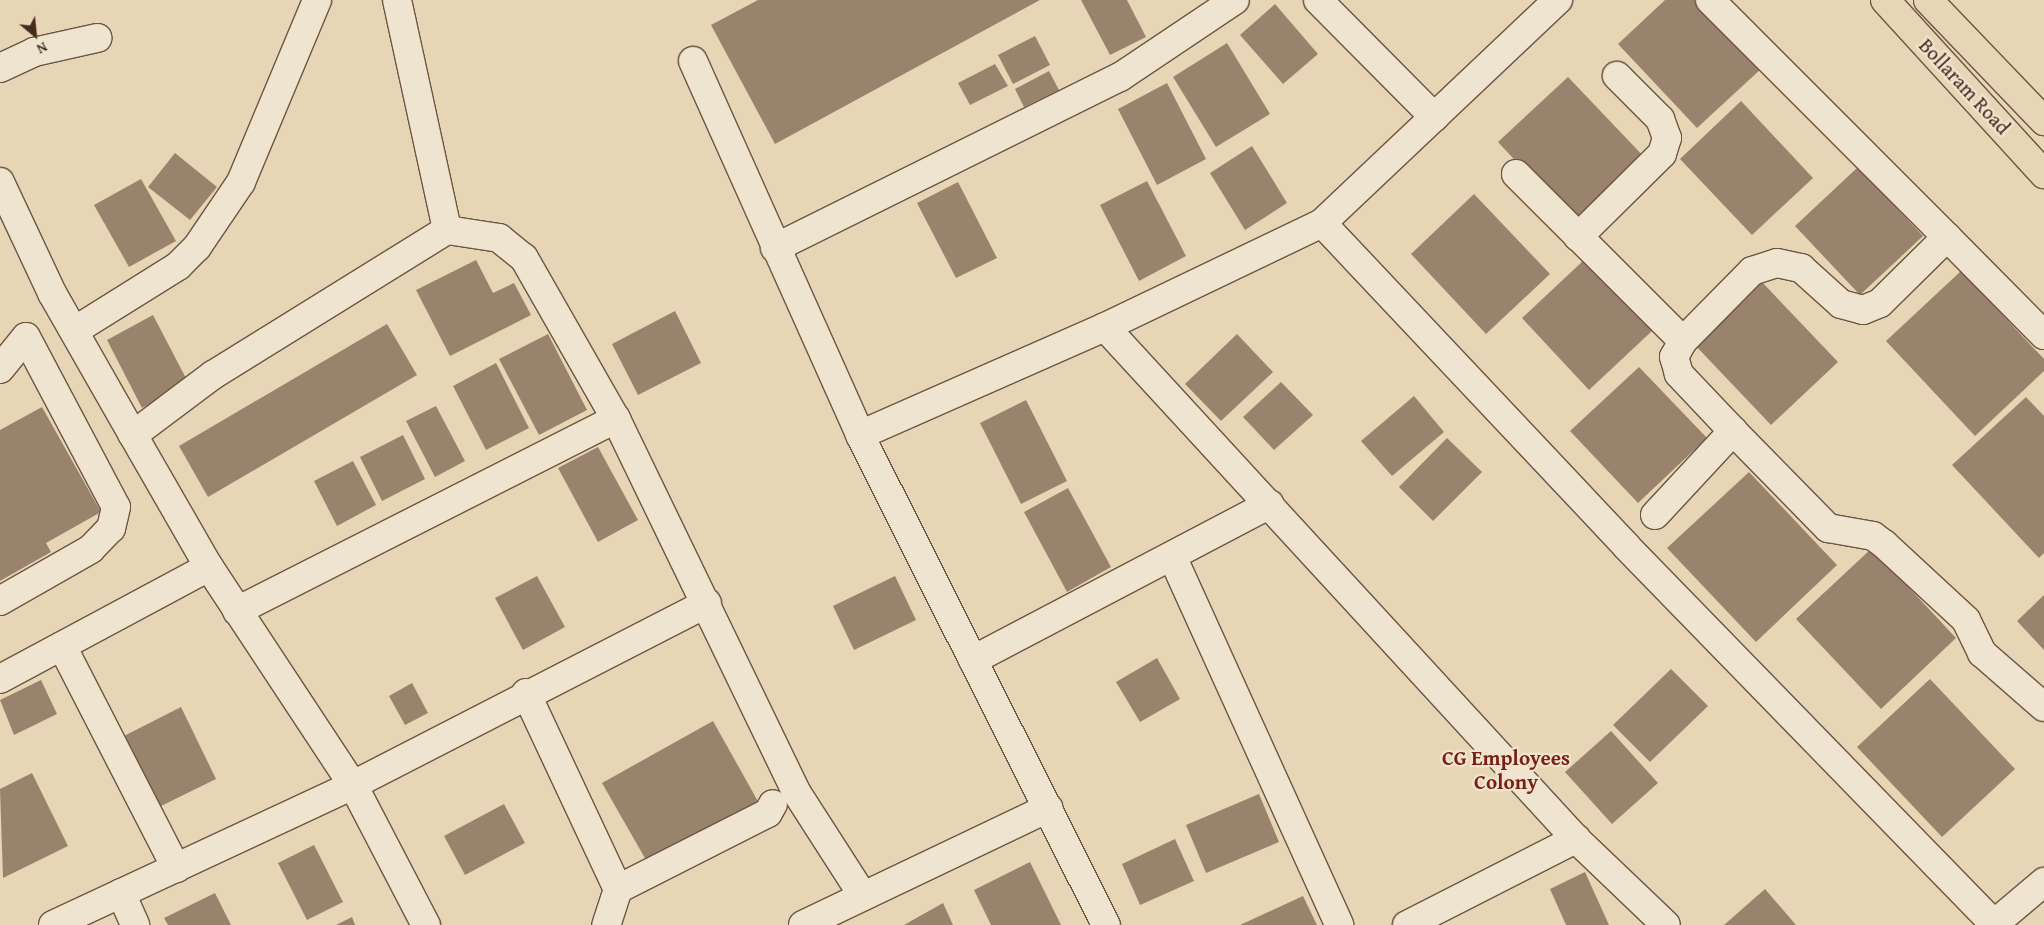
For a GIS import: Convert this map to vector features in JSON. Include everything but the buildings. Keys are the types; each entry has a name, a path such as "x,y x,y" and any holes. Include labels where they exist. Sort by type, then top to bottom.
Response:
{"main road":[{"name":"Bollaram Road","path":"1885,0 2044,174"},
{"name":"Bollaram Road","path":"1928,0 2044,121"}],"street":[{"path":"74,331 178,266 197,247 241,182 317,0"},
{"path":"397,0 447,230"},
{"path":"775,248 1120,77 1236,0"},
{"path":"1318,0 1434,117"},
{"path":"860,435 1105,327 1322,223 1558,0"},
{"path":"1710,0 2044,335"},
{"path":"0,68 34,52 97,38"},
{"path":"693,61 860,435 1106,925"},
{"path":"1578,237 1662,154 1667,138 1660,119 1616,76"},
{"path":"1516,174 1682,341"},
{"path":"0,182 74,331 133,435 209,567 353,785 426,925"},
{"path":"1322,223 1627,547 1994,925 2044,882"},
{"path":"133,435 213,376 447,230 499,238 524,258 616,419 707,603 795,790 863,896"},
{"path":"1947,237 1880,303 1863,310 1841,304 1801,268 1777,263 1752,271 1682,341 1674,357 1679,374 1828,528 1873,536 1884,544 1966,620 1982,653 2044,707"},
{"path":"1105,327 1270,504 1576,839 1666,925"},
{"path":"0,369 26,337 116,507 111,528 91,549 0,601"},
{"path":"237,611 616,419"},
{"path":"1655,515 1733,430"},
{"path":"973,660 1270,504"},
{"path":"1172,556 1339,925"},
{"path":"0,679 209,567"},
{"path":"53,925 353,785 526,693 707,603"},
{"path":"62,646 176,868"},
{"path":"526,693 618,889 606,925"},
{"path":"618,889 768,813 773,804"},
{"path":"803,925 1048,808"},
{"path":"1407,925 1576,839"},
{"path":"121,894 135,925"}],"district":[{"name":"CG Employees Colony","path":"1506,770"}]}
